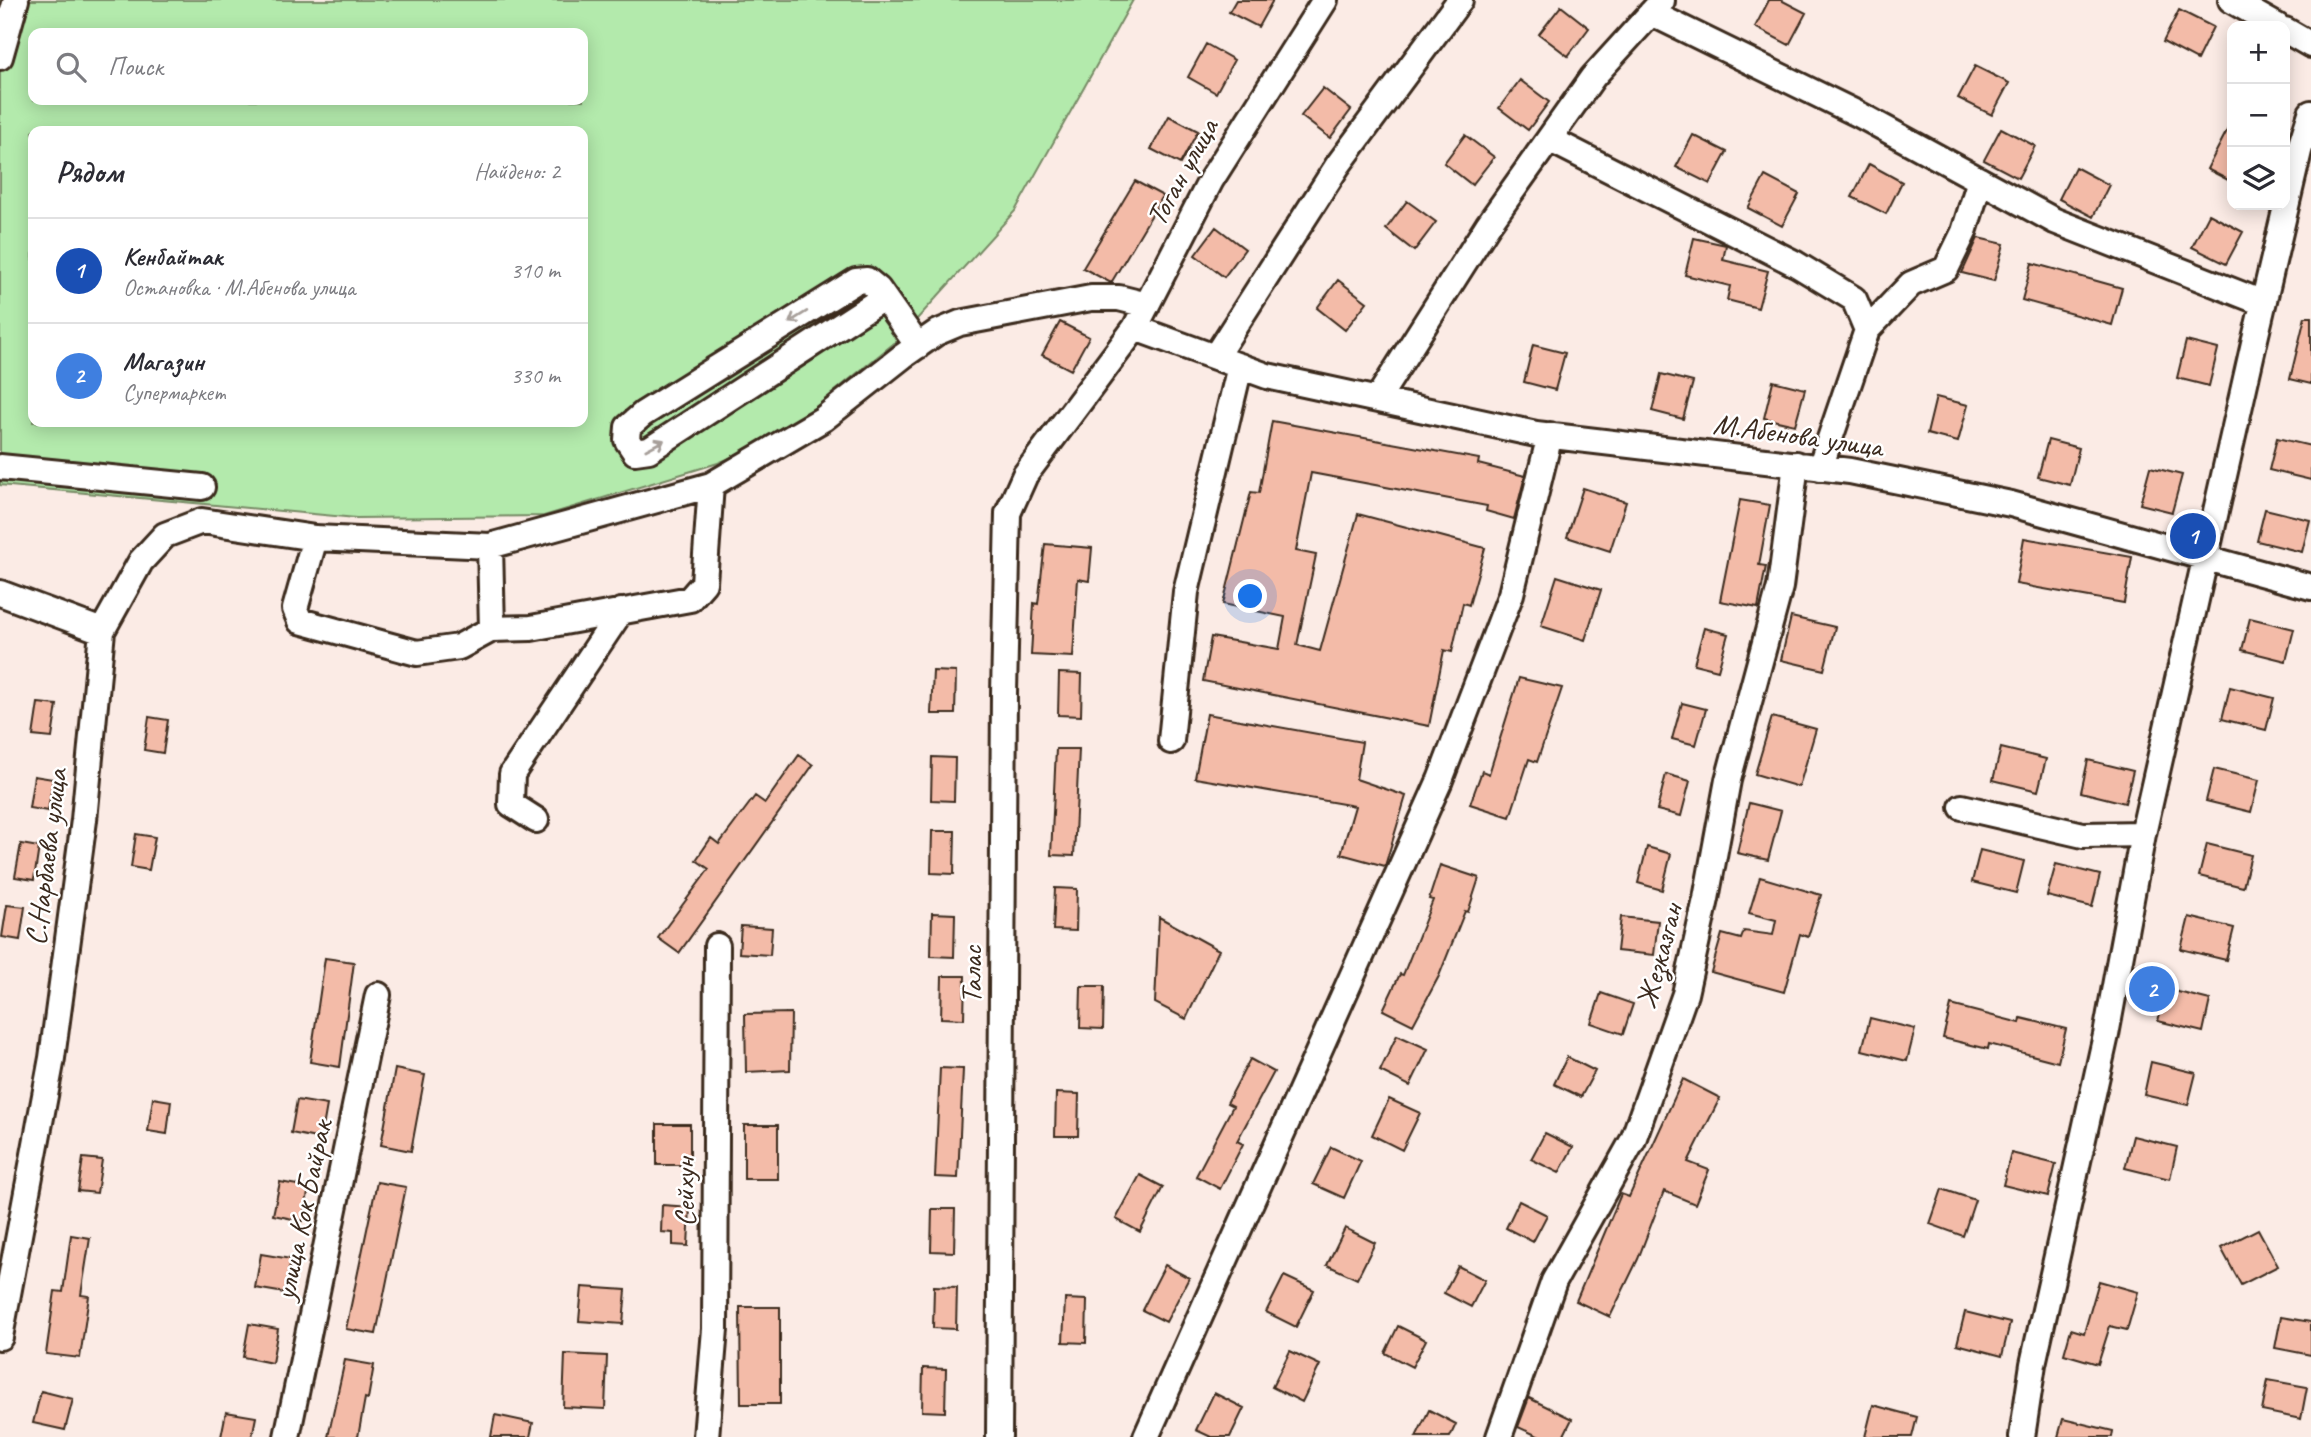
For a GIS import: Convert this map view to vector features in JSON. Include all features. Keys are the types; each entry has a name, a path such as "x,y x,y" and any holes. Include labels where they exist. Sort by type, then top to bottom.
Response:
{"street":[{"path":"0,57 16,0"},
{"name":"Тоган улица","path":"1009,513 1026,475 1135,328 1211,180 1325,0"},
{"path":"1215,357 1338,166 1460,0"},
{"path":"2231,0 2268,21"},
{"path":"1378,398 1488,225 1593,77 1657,6 2055,221 2263,303"},
{"path":"2290,33 2311,45"},
{"path":"2022,1437 2033,1364 2106,1035 2143,834 2298,152 2311,113"},
{"path":"1549,139 1796,264 1854,299 1867,330 1911,284 1946,269 1964,232 1980,180"},
{"path":"883,298 649,450 635,452 626,440 628,427 643,414 856,281 867,280 883,298 918,345"},
{"path":"0,593 102,631 141,561 165,534 202,521 315,538 491,546 711,485 822,419 918,345 960,323 1091,298 1119,298 1147,305"},
{"name":"М.Абенова улица","path":"1135,328 1267,376 1550,435 1808,466 2011,505 2311,587"},
{"name":"Жезказган","path":"1499,1437 1555,1281 1633,1140 1685,993 1728,780 1780,587 1808,466 1867,330"},
{"path":"1171,741 1186,592 1240,366"},
{"path":"1146,1437 1440,780 1511,594 1550,435"},
{"path":"0,467 202,486"},
{"path":"315,538 295,609 300,621 417,653 459,647 492,629 531,628 690,599 704,583 711,485"},
{"name":"Талас","path":"999,1437 1004,693 1009,513"},
{"path":"491,546 492,629"},
{"path":"536,820 511,804 512,774 621,611"},
{"name":"С.Нарбаева улица","path":"0,1337 52,1058 84,820 102,631"},
{"path":"1962,807 2084,835 2143,834"},
{"name":"Сейхун","path":"706,1437 715,1329 717,946"},
{"name":"улица Кок Байрак","path":"287,1437 378,995"}],"green space":[{"path":"0,0 1133,0 1015,211 898,340 776,439 718,463 544,516 356,518 0,485"}],"building":[{"path":"1236,0 1273,0 1258,27 1229,12"},
{"path":"1769,0 1781,0 1806,13 1789,45 1755,27"},
{"path":"1561,6 1589,28 1568,56 1539,34"},
{"path":"2179,10 2213,27 2197,60 2163,42"},
{"path":"1206,44 1234,60 1216,93 1188,77"},
{"path":"1975,66 2009,83 1992,115 1958,98"},
{"path":"1520,80 1549,102 1528,130 1499,108"},
{"path":"1323,88 1351,110 1330,138 1301,116"},
{"path":"1169,116 1198,131 1180,164 1151,149"},
{"path":"2001,128 2035,146 2018,178 1984,160"},
{"path":"2227,131 2227,179 2207,169"},
{"path":"1465,135 1494,157 1472,185 1444,163"},
{"path":"1693,135 1727,152 1710,184 1676,167"},
{"path":"1869,164 1902,182 1886,214 1852,197"},
{"path":"2075,167 2109,185 2093,217 2059,199"},
{"path":"1765,176 1799,194 1782,226 1748,208"},
{"path":"1135,181 1163,196 1111,283 1083,268"},
{"path":"1407,201 1436,222 1414,251 1386,229"},
{"path":"2209,214 2243,232 2226,264 2192,247"},
{"path":"1216,227 1245,249 1224,277 1195,255"},
{"path":"1694,238 1726,245 1723,260 1768,271 1758,308 1727,300 1730,286 1685,275"},
{"path":"1978,238 2004,244 1994,281 1962,273"},
{"path":"2032,263 2122,288 2112,325 2022,300"},
{"path":"1338,280 1367,302 1345,330 1317,308"},
{"path":"2305,317 2311,317 2311,384 2290,379"},
{"path":"1060,322 1089,337 1071,370 1042,355"},
{"path":"2186,341 2218,349 2209,386 2177,378"},
{"path":"1533,345 1565,353 1555,390 1524,382"},
{"path":"1661,374 1693,382 1683,419 1652,411"},
{"path":"1773,381 1805,389 1795,425 1764,418"},
{"path":"1936,397 1968,405 1958,442 1927,434"},
{"path":"1272,421 1479,459 1478,464 1525,476 1514,519 1486,511 1487,506 1311,473 1296,551 1316,555 1297,645 1320,651 1358,514 1485,548 1469,605 1463,603 1452,652 1444,650 1429,726 1203,681 1211,637 1279,649 1285,617 1223,604 1251,492 1259,493"},
{"path":"2277,438 2311,446 2311,480 2269,470"},
{"path":"2048,440 2079,448 2070,485 2038,477"},
{"path":"2150,467 2182,475 2172,512 2140,504"},
{"path":"1583,488 1626,502 1610,551 1567,537"},
{"path":"1740,500 1770,505 1759,565 1766,566 1758,608 1720,601"},
{"path":"2265,509 2310,520 2302,552 2257,541"},
{"path":"2024,538 2132,557 2124,603 2016,584"},
{"path":"1045,544 1092,548 1089,581 1078,579 1073,657 1031,655 1034,603 1038,604"},
{"path":"1557,576 1601,590 1585,640 1541,626"},
{"path":"1791,617 1835,627 1824,670 1781,660"},
{"path":"2250,618 2294,629 2286,661 2242,650"},
{"path":"1704,628 1728,634 1718,670 1694,664"},
{"path":"933,671 956,672 955,714 931,714"},
{"path":"1059,673 1082,674 1081,716 1058,715"},
{"path":"1519,678 1562,688 1537,762 1529,759 1510,817 1470,804 1482,771 1489,774"},
{"path":"2230,687 2274,698 2266,730 2222,719"},
{"path":"38,703 57,705 52,738 33,736"},
{"path":"1682,703 1706,709 1696,745 1672,739"},
{"path":"1207,714 1362,742 1356,779 1406,796 1385,866 1341,854 1355,806 1195,778"},
{"path":"149,717 168,720 163,753 144,750"},
{"path":"1772,717 1816,729 1799,787 1755,774"},
{"path":"2001,748 2046,759 2038,791 1993,780"},
{"path":"1056,749 1079,749 1074,856 1051,855"},
{"path":"799,755 813,765 679,953 658,938 709,869 696,860 711,838 719,844 755,796 765,803"},
{"path":"932,757 955,758 954,801 931,800"},
{"path":"2088,760 2133,771 2125,803 2081,792"},
{"path":"2214,769 2259,780 2251,812 2206,801"},
{"path":"1666,774 1690,781 1681,816 1657,810"},
{"path":"34,776 53,779 48,811 29,808"},
{"path":"1749,803 1781,811 1768,860 1737,853"},
{"path":"932,831 955,831 954,874 931,873"},
{"path":"136,834 155,837 149,870 131,867"},
{"path":"21,844 39,847 34,880 15,877"},
{"path":"2207,844 2251,855 2243,887 2199,876"},
{"path":"1647,847 1671,854 1662,890 1638,883"},
{"path":"1980,850 2024,861 2016,893 1972,882"},
{"path":"2056,864 2100,875 2092,907 2047,896"},
{"path":"1440,865 1479,878 1468,912 1465,911 1439,976 1413,1025 1383,1010 1400,974 1403,975 1433,900 1429,899"},
{"path":"1760,877 1821,895 1808,937 1800,934 1784,992 1711,972 1722,934 1741,939 1744,931 1773,935 1776,920 1749,913"},
{"path":"1055,888 1077,889 1076,931 1053,930"},
{"path":"7,905 25,907 20,940 2,937"},
{"path":"932,913 955,914 954,957 931,956"},
{"path":"1159,917 1219,950 1186,1019 1155,1003"},
{"path":"1621,917 1658,921 1654,955 1617,951"},
{"path":"2189,917 2234,928 2226,960 2181,949"},
{"path":"741,926 772,928 770,955 739,953"},
{"path":"325,958 354,962 340,1067 310,1062"},
{"path":"942,976 965,976 964,1019 941,1018"},
{"path":"1081,986 1104,986 1103,1029 1080,1028"},
{"path":"2166,989 2210,1000 2203,1032 2158,1021"},
{"path":"1601,993 1633,1004 1623,1034 1591,1023"},
{"path":"1951,1005 2020,1023 2021,1018 2066,1029 2058,1062 1989,1044 1988,1049 1943,1038"},
{"path":"791,1013 790,1070 746,1072 745,1014"},
{"path":"1870,1018 1915,1029 1907,1061 1862,1050"},
{"path":"1397,1035 1428,1049 1410,1086 1380,1071"},
{"path":"1567,1057 1595,1071 1581,1097 1554,1084"},
{"path":"1250,1059 1274,1072 1237,1141 1243,1144 1220,1189 1196,1176 1233,1106 1227,1103"},
{"path":"2151,1062 2196,1073 2188,1105 2144,1095"},
{"path":"940,1068 963,1069 958,1178 935,1177"},
{"path":"395,1069 425,1075 411,1151 381,1145"},
{"path":"1683,1079 1720,1098 1688,1162 1709,1170 1695,1204 1664,1191 1638,1259 1610,1317 1576,1301 1621,1194 1629,1197"},
{"path":"1056,1093 1079,1094 1078,1136 1055,1136"},
{"path":"153,1098 171,1101 167,1134 148,1131"},
{"path":"1389,1099 1420,1113 1402,1150 1372,1135"},
{"path":"297,1100 327,1105 321,1139 291,1133"},
{"path":"657,1124 690,1124 690,1165 657,1165"},
{"path":"744,1125 778,1125 778,1179 744,1179"},
{"path":"1545,1133 1573,1147 1559,1173 1531,1159"},
{"path":"2133,1136 2177,1147 2170,1179 2125,1168"},
{"path":"1331,1147 1361,1161 1344,1198 1313,1184"},
{"path":"2011,1153 2056,1164 2048,1196 2003,1185"},
{"path":"83,1158 102,1160 97,1193 78,1191"},
{"path":"1140,1175 1163,1187 1140,1232 1116,1219"},
{"path":"280,1182 309,1187 303,1221 273,1215"},
{"path":"377,1182 406,1187 376,1334 346,1329"},
{"path":"1942,1189 1975,1200 1963,1236 1930,1224"},
{"path":"1519,1201 1547,1215 1533,1242 1506,1228"},
{"path":"662,1205 690,1207 688,1246 673,1245 673,1233 661,1232"},
{"path":"932,1209 955,1209 954,1252 931,1251"},
{"path":"1345,1228 1375,1243 1357,1279 1327,1265"},
{"path":"2258,1229 2278,1266 2241,1285 2221,1248"},
{"path":"71,1235 90,1238 81,1295 89,1296 80,1358 46,1354 55,1291 63,1292"},
{"path":"261,1254 291,1259 285,1293 255,1288"},
{"path":"1165,1265 1189,1278 1166,1322 1142,1310"},
{"path":"1458,1266 1485,1280 1471,1307 1444,1293"},
{"path":"1284,1276 1314,1290 1296,1327 1266,1312"},
{"path":"2099,1281 2138,1292 2127,1330 2110,1326 2098,1364 2064,1354 2071,1329 2084,1333"},
{"path":"934,1286 957,1287 956,1329 933,1328"},
{"path":"582,1287 626,1290 623,1324 579,1321"},
{"path":"1065,1299 1087,1300 1086,1343 1063,1342"},
{"path":"740,1307 780,1307 780,1404 741,1404"},
{"path":"1965,1312 2010,1323 2002,1356 1957,1344"},
{"path":"2281,1317 2311,1322 2311,1355 2275,1348"},
{"path":"249,1324 278,1329 272,1363 243,1357"},
{"path":"1398,1326 1426,1340 1412,1367 1385,1353"},
{"path":"1290,1351 1320,1365 1302,1402 1272,1387"},
{"path":"565,1354 607,1356 605,1409 563,1407"},
{"path":"345,1360 374,1365 368,1399 365,1398 358,1437 328,1437"},
{"path":"923,1368 946,1369 945,1412 922,1411"},
{"path":"2268,1380 2307,1387 2301,1419 2262,1411"},
{"path":"41,1391 73,1399 65,1430 33,1423"},
{"path":"1214,1393 1244,1408 1230,1437 1211,1437 1196,1430"},
{"path":"1529,1398 1572,1419 1563,1437 1540,1437 1518,1427"},
{"path":"1873,1405 1917,1417 1912,1437 1865,1437"},
{"path":"1429,1410 1456,1424 1450,1437 1416,1437"},
{"path":"226,1412 256,1417 252,1437 221,1437"},
{"path":"495,1415 533,1423 530,1437 491,1437"},
{"path":"2063,1419 2113,1431 2112,1437 2058,1437"}],"place":[{"name":"Кенбайтак","path":"2193,536"},
{"name":"Магазин","path":"2152,989"}]}
